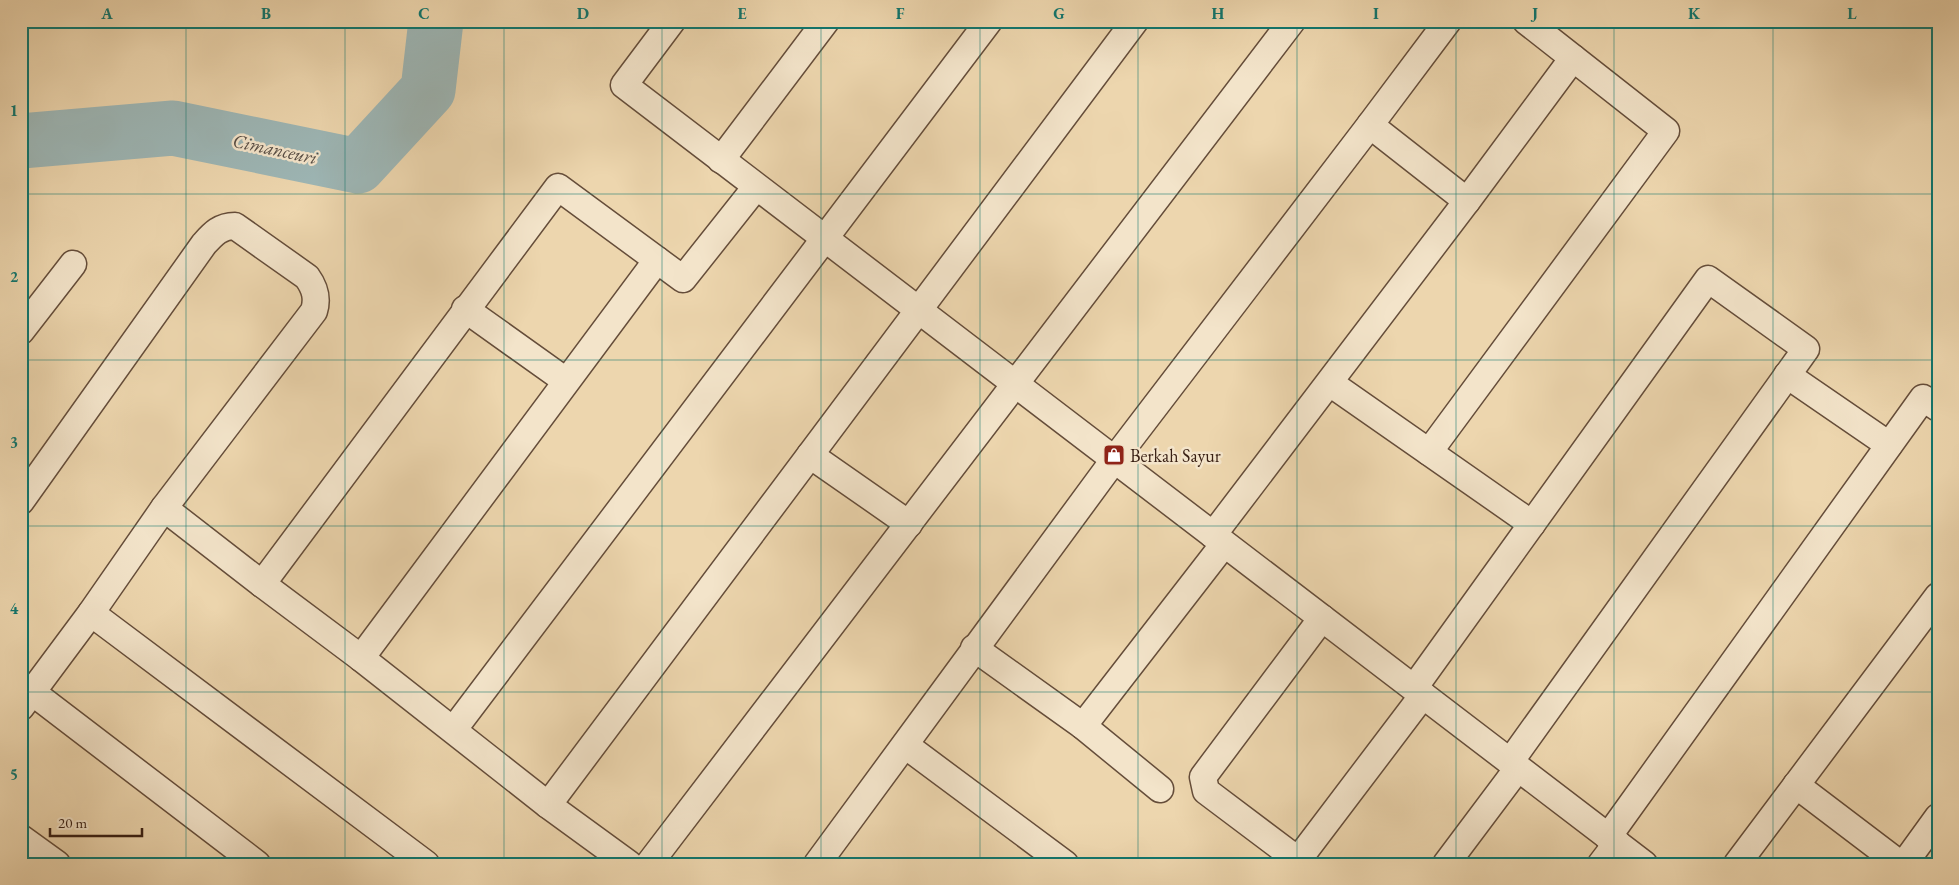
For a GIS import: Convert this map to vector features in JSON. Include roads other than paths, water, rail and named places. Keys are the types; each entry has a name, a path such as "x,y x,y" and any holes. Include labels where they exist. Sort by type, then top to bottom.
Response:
{"street":[{"path":"672,21 624,85 1644,864"},
{"path":"721,160 826,21"},
{"path":"454,729 989,21"},
{"path":"548,805 1135,21"},
{"path":"650,864 1292,21"},
{"path":"824,862 974,648 1114,460 1448,21"},
{"path":"1429,452 1666,131 1526,21"},
{"path":"1083,726 1219,540 1330,383 1574,58"},
{"path":"1370,125 1467,201"},
{"path":"262,584 465,309 558,187 683,278 756,187"},
{"path":"21,501 204,244 220,229 225,226 235,226 307,277 312,285 317,302 314,310 164,508 91,613 27,699 257,864"},
{"path":"362,658 657,260"},
{"path":"21,331 73,264"},
{"path":"1322,618 1203,777 1206,791 1300,862 1532,524 1708,279 1806,349 1446,864"},
{"path":"465,309 566,381"},
{"path":"1787,375 1889,445"},
{"path":"1330,383 1532,524"},
{"path":"1601,864 1612,840 1923,398 1938,408"},
{"path":"810,455 909,524"},
{"path":"164,508 454,729 548,805 629,864"},
{"path":"1737,864 1938,596"},
{"path":"91,613 426,864"},
{"path":"974,648 1083,726 1160,789"},
{"path":"905,744 1065,864"},
{"path":"1796,785 1902,864 1938,817"},
{"path":"21,838 57,864"}],"waterway":[{"name":"Cimanceuri","path":"21,141 173,128 358,166 428,90 436,21"}],"place":[{"name":"Berkah Sayur","path":"1114,455"}]}
